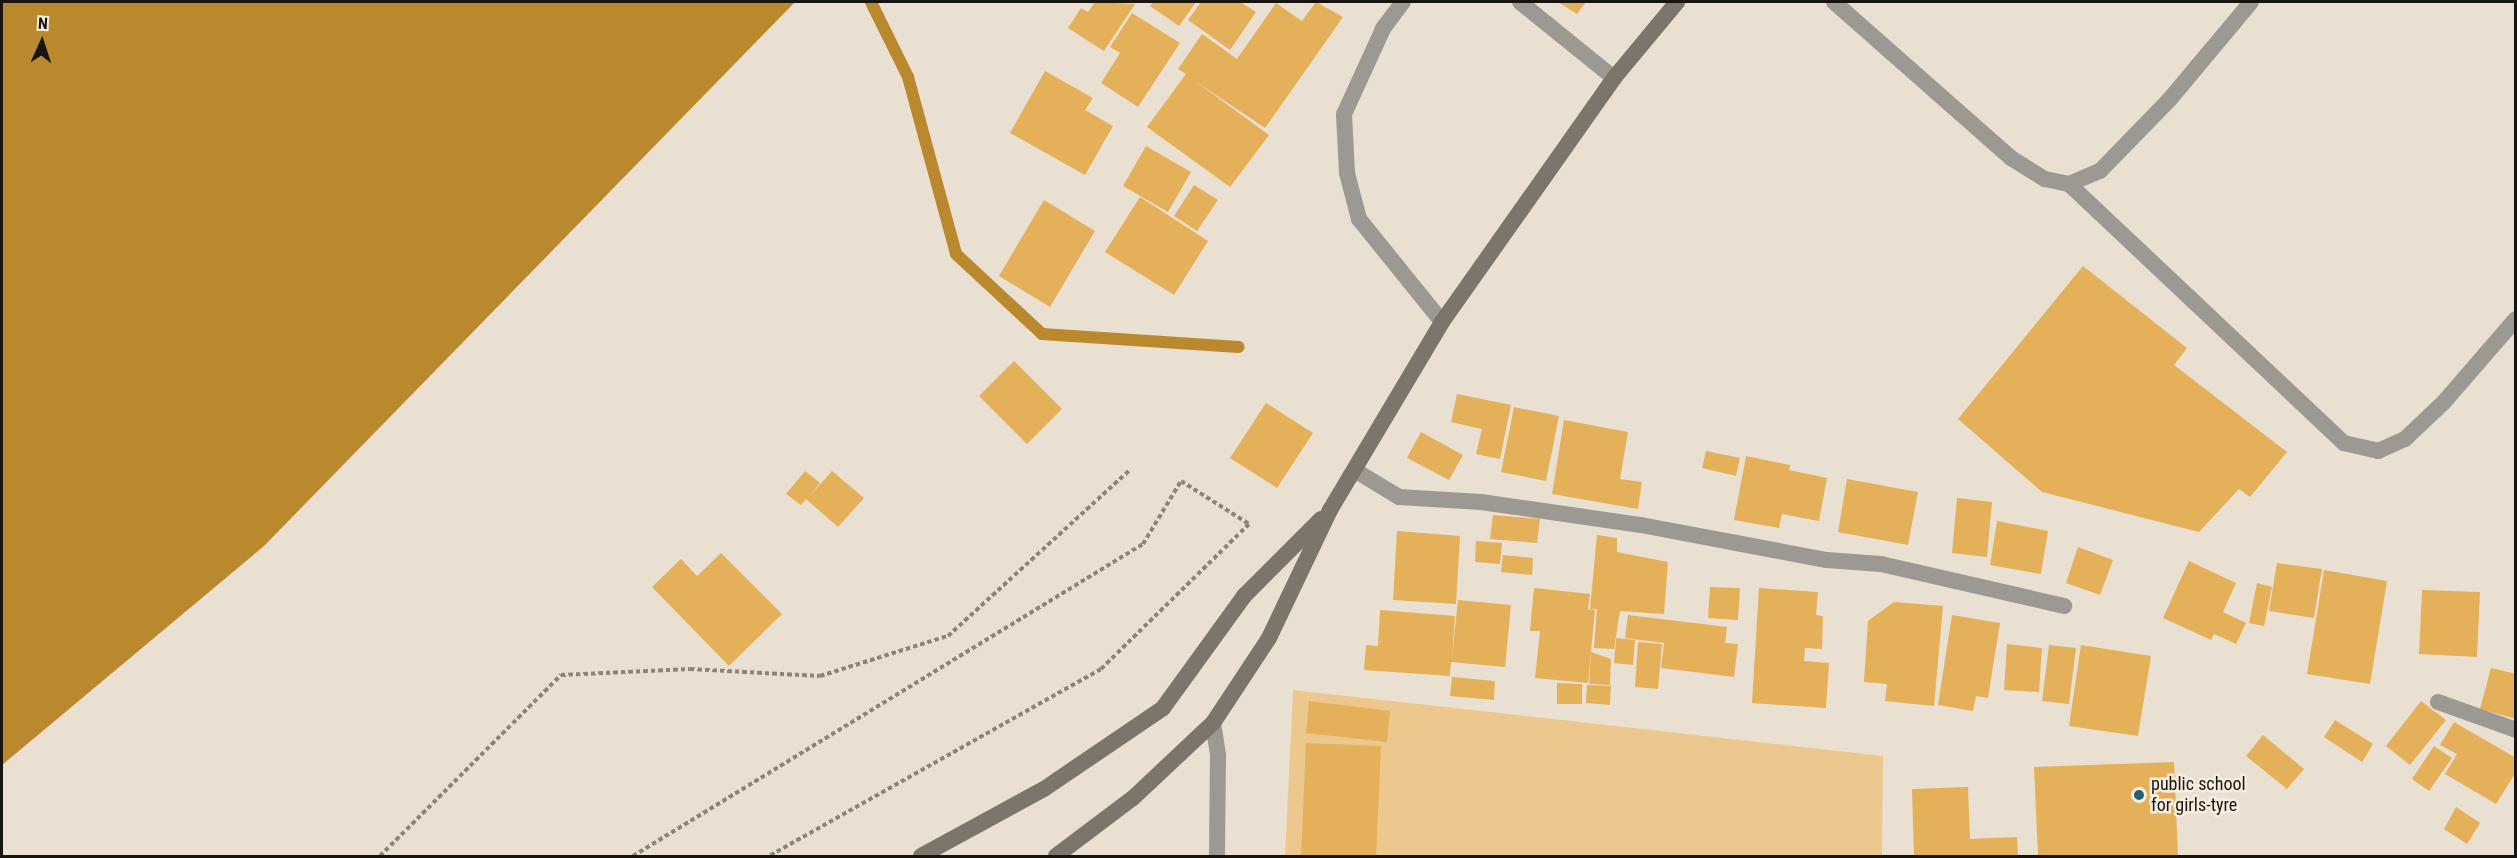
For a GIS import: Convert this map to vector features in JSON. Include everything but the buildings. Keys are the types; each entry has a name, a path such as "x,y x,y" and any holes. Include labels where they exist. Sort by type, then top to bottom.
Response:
{"main road":[{"path":"1056,856 1133,798 1213,723 1269,638 1330,510 1356,471 1442,322 1614,78 1677,2"},
{"path":"921,856 1044,789 1163,708 1244,597 1330,510"}],"street":[{"path":"1403,2 1383,29 1344,114 1347,173 1359,219 1442,322"},
{"path":"1520,2 1614,78"},
{"path":"1834,2 2011,158 2045,179 2069,184 2344,443 2378,451 2405,440 2444,402 2516,319"},
{"path":"2069,184 2100,171 2170,99 2251,2"},
{"path":"1356,471 1400,497 1480,502 1641,525 1827,560 1881,564 2064,606"},
{"path":"2438,702 2516,730"},
{"path":"1213,723 1218,756 1217,856"}],"path":[{"path":"380,856 561,675 690,669 820,676 948,636 1130,471"},
{"path":"633,856 1143,544 1181,481 1249,524 1101,669 769,856"}],"shaded area":[{"path":"2,2 795,2 264,546 2,765"},
{"path":"1293,690 1883,756 1882,856 1285,856"}],"waterway":[{"path":"871,2 908,77 956,254 1042,334 1239,347"}],"place":[{"name":"public school for girls-tyre","path":"2139,795"}]}
